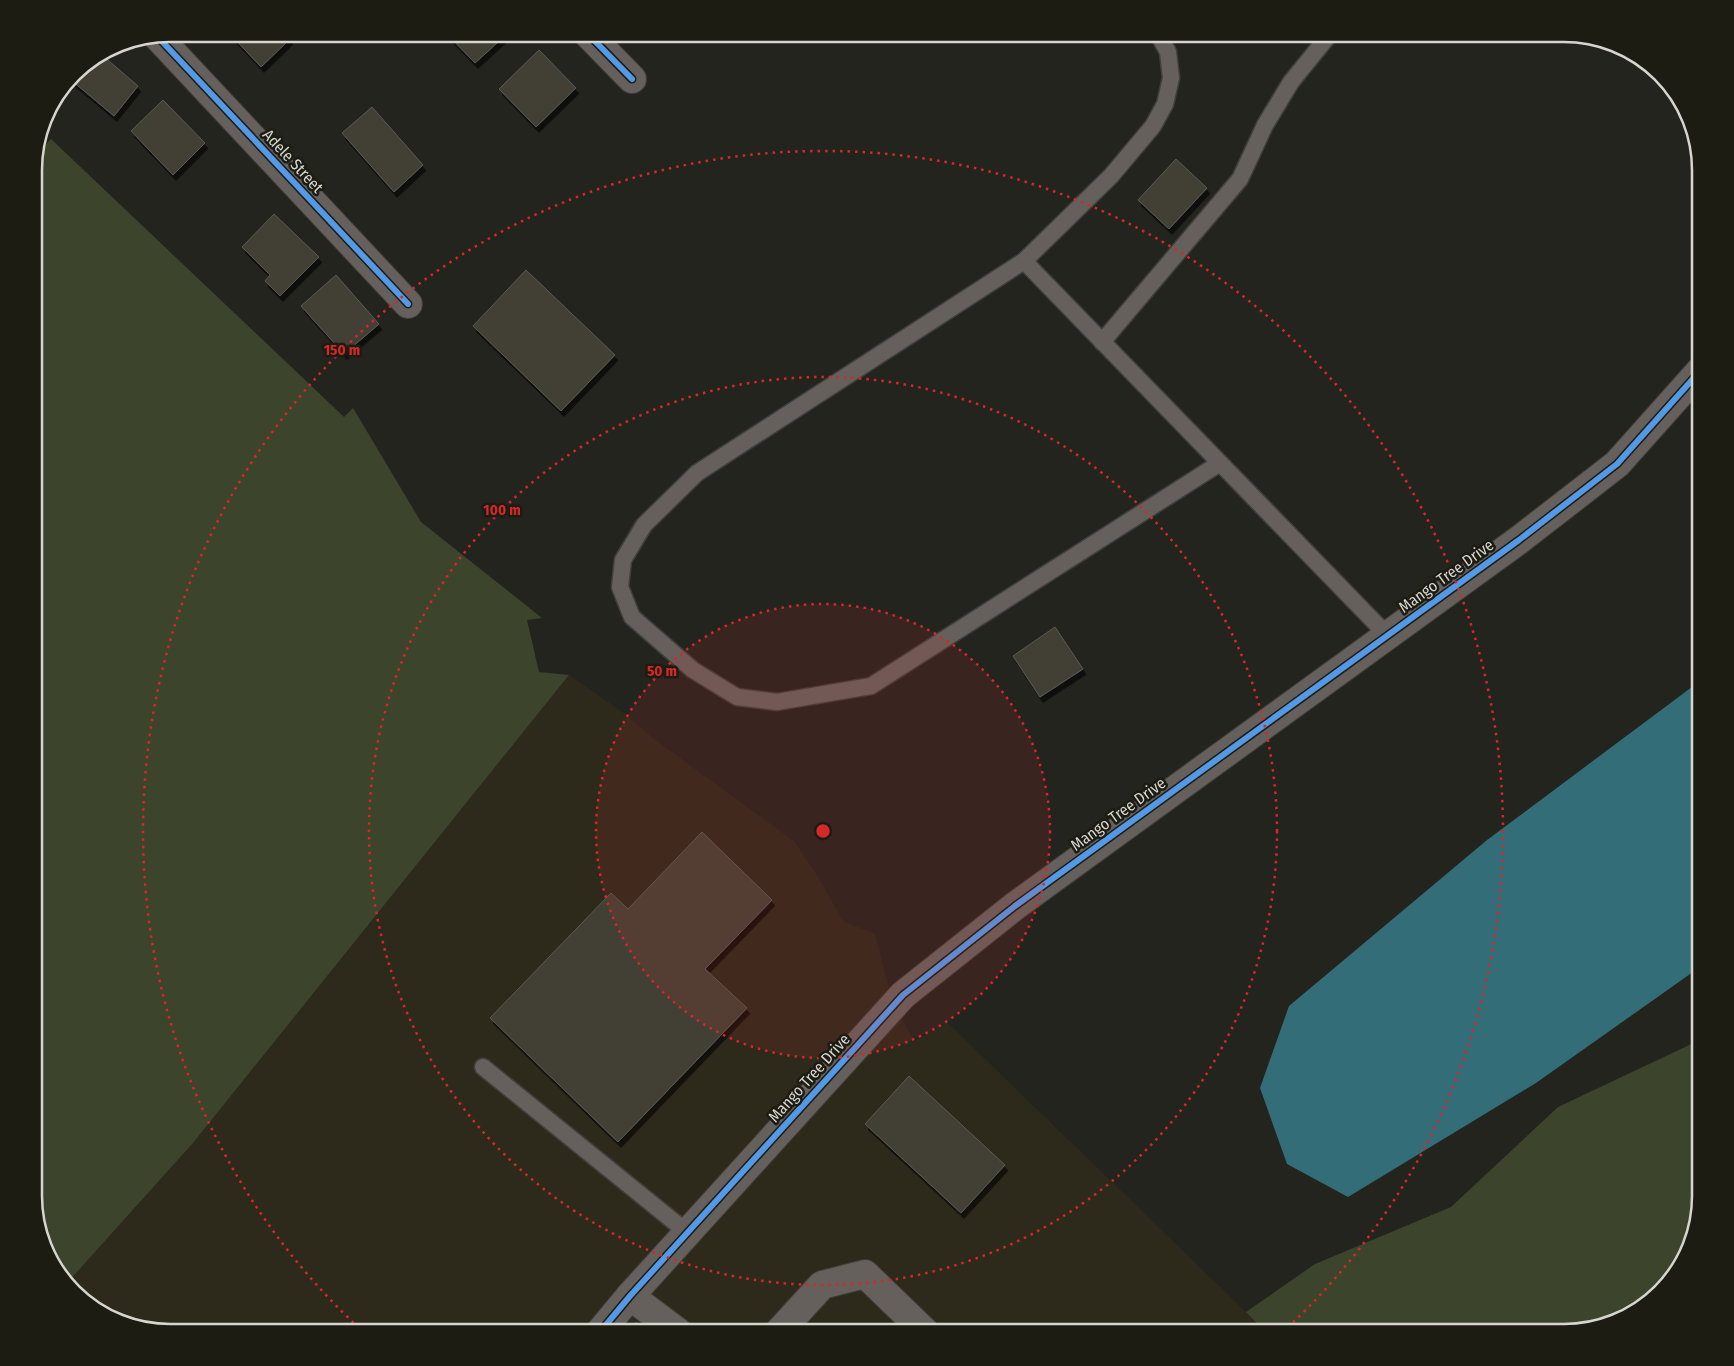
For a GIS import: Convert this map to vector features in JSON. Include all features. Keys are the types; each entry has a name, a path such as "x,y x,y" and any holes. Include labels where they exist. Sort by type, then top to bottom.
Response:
{"street":[{"name":"Adele Street","path":"164,43 408,304"},
{"path":"597,43 632,79"},
{"name":"Mango Tree Drive","path":"607,1324 903,995 1015,906 1520,540 1617,464 1692,380"},
{"path":"786,1324 822,1285 865,1274 918,1324"},
{"path":"630,1296 667,1324"}],"lane":[{"path":"1163,43 1168,52 1171,78 1165,104 1153,126 1111,176 1024,261 697,473 644,525 623,560 620,587 632,617 693,670 737,697 777,702 871,686 1220,463"},
{"path":"1102,342 1240,179 1264,126 1291,82 1323,43"},
{"path":"1024,261 1388,636"},
{"path":"483,1067 688,1232"}],"shaded area":[{"path":"569,675 625,714 654,739 794,841 817,875 843,921 875,934 891,997 914,1041 947,1022 1257,1324 639,1324 636,1321 634,1324 171,1324 129,1317 93,1297 72,1277 193,1143"}],"green space":[{"path":"51,139 344,417 353,408 421,522 542,618 527,620 539,672 569,675 193,1143 72,1277 64,1267 52,1244 47,1229 43,1204 43,162 46,145"},
{"path":"1692,1044 1692,1195 1689,1220 1685,1237 1674,1259 1660,1280 1641,1297 1605,1317 1563,1324 1257,1324 1246,1312 1315,1264 1451,1207 1558,1107"}],"water":[{"path":"1692,687 1692,973 1536,1083 1348,1197 1287,1164 1260,1088 1289,1006 1487,840"}],"building":[{"path":"238,43 286,43 261,67"},
{"path":"456,43 497,43 475,63"},
{"path":"539,50 576,88 536,127 499,89"},
{"path":"107,60 138,86 114,116 76,84 86,74"},
{"path":"163,100 205,143 173,175 131,131"},
{"path":"372,107 423,165 394,192 342,133"},
{"path":"1176,159 1207,188 1169,229 1138,200"},
{"path":"274,214 319,257 280,296 265,281 270,275 242,247"},
{"path":"526,270 615,355 561,411 473,326"},
{"path":"336,275 379,324 344,354 301,306"},
{"path":"1055,627 1083,669 1040,697 1013,656"},
{"path":"702,832 772,900 705,969 747,1008 618,1142 490,1018 611,893 628,909"},
{"path":"909,1076 1005,1165 961,1213 865,1124"}],"cycle path":[{"path":"164,43 408,304"},
{"path":"597,43 632,79"},
{"path":"607,1324 903,995 1015,906 1519,540 1617,464 1692,380"}]}
